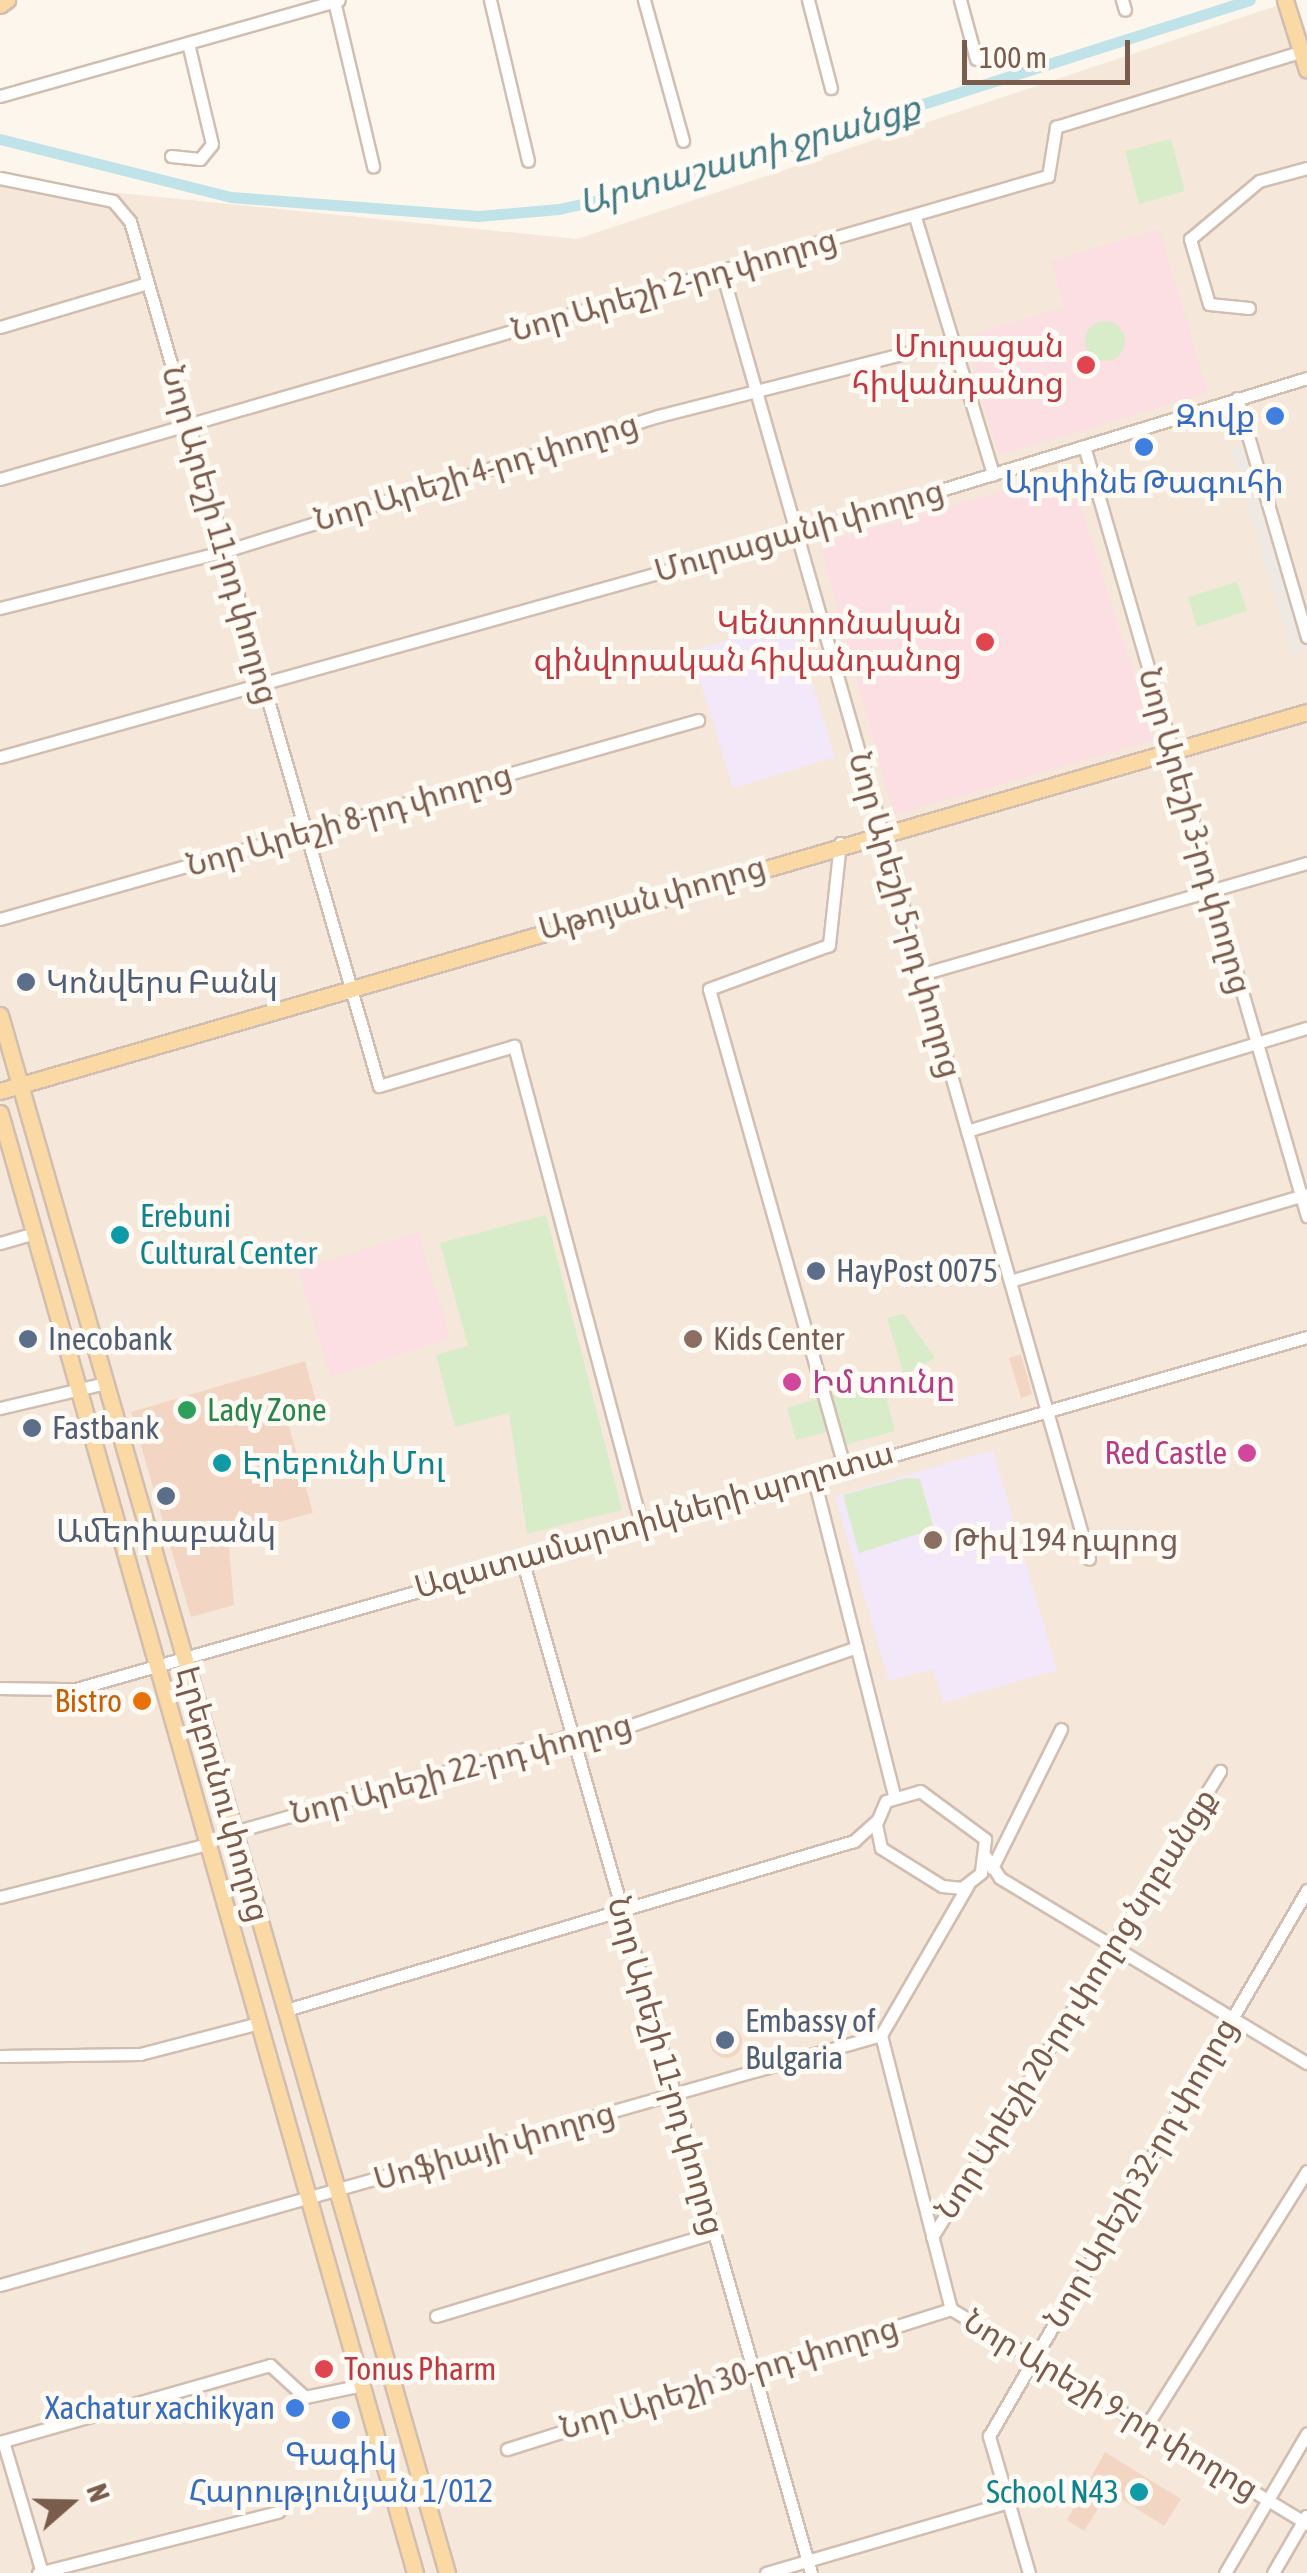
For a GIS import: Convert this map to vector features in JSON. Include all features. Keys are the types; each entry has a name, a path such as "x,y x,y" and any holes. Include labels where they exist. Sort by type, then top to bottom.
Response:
{"main road":[{"path":"0,5 7,0"},
{"path":"1285,0 1307,70"},
{"name":"Աթոյան փողոց","path":"0,1091 881,830 1307,712"},
{"name":"Էրեբունու փողոց","path":"0,1014 447,2573"},
{"name":"Էրեբունու փողոց","path":"0,1113 415,2573"}],"street":[{"path":"490,0 528,160"},
{"path":"644,0 683,141"},
{"path":"808,0 831,88"},
{"path":"960,0 976,59"},
{"path":"0,96 336,1 373,166"},
{"path":"171,156 200,159 212,144 188,43"},
{"name":"Նոր Արեշի 2-րդ փողոց","path":"0,479 1048,176 1056,126 1304,51"},
{"path":"1249,308 1209,304 1190,239 1259,181 1307,168"},
{"name":"Նոր Արեշի 11-րդ փողոց","path":"0,178 113,202 130,222 379,1086 514,1046 642,1526"},
{"path":"914,217 994,474"},
{"name":"Նոր Արեշի 5-րդ փողոց","path":"722,272 1089,1559"},
{"path":"0,327 148,283"},
{"name":"Նոր Արեշի 4-րդ փողոց","path":"0,608 225,550 757,393 953,341"},
{"name":"Մուրացանի փողոց","path":"0,757 796,534 1307,378"},
{"path":"1237,398 1307,636"},
{"name":"Նոր Արեշի 3-րդ փողոց","path":"1084,446 1256,1043 1304,1194 1307,1216"},
{"name":"Նոր Արեշի 8-րդ փողոց","path":"0,919 698,720"},
{"path":"840,843 829,945 709,989 844,1464"},
{"path":"922,974 1307,863"},
{"path":"968,1131 1307,1028"},
{"path":"1010,1281 1304,1194"},
{"path":"0,1243 34,1233"},
{"name":"Ազատամարտիկների պողոտա","path":"0,1688 76,1688 844,1464 1307,1337"},
{"path":"0,1408 106,1384"},
{"path":"286,2010 854,1841 876,1821 894,1796 894,1773 812,1475"},
{"name":"Նոր Արեշի 11-րդ փողոց","path":"522,1559 810,2567"},
{"name":"Նոր Արեշի 22-րդ փողոց","path":"234,1832 550,1741 574,1745 858,1647"},
{"path":"946,1888 973,1881 993,1868 1062,1729"},
{"name":"Նոր Արեշի 20-րդ փողոց նրբանցք","path":"932,2237 1108,1942 1220,1771"},
{"path":"894,1773 979,1830 993,1868 1307,2063"},
{"path":"894,1796 914,1790"},
{"path":"876,1821 881,1848"},
{"path":"854,1841 881,1848 946,1888 954,1908"},
{"path":"0,1897 208,1844"},
{"path":"881,2035 954,1908 973,1881 993,1868"},
{"name":"Նոր Արեշի 32-րդ փողոց","path":"1029,2573 987,2442 1307,1890"},
{"path":"0,2056 140,2054 259,2022"},
{"name":"Սոֆիայի փողոց","path":"309,2199 881,2035"},
{"name":"Նոր Արեշի 9-րդ փողոց","path":"881,2035 951,2309 1306,2520"},
{"path":"1147,2425 1307,2171"},
{"path":"0,2285 309,2199"},
{"path":"436,2316 712,2233"},
{"name":"Նոր Արեշի 30-րդ փողոց","path":"507,2448 951,2309"},
{"path":"278,2512 41,2573 1,2442 99,2407 270,2365 305,2398 362,2385"},
{"path":"1225,2573 1307,2433"},
{"path":"766,2573 810,2567 1006,2502"},
{"path":"1273,2573 1306,2520"}],"shaded area":[{"path":"1294,0 1307,44 1307,2573 0,2573 0,181 577,239"},
{"name":"Մուրացան հիվանդանոց","path":"1159,229 1208,393 999,455 964,337 1064,307 1051,261"},
{"path":"1242,445 1304,652 1292,656 1230,448"},
{"name":"Կենտրոնական զինվորական հիվանդանոց","path":"1070,472 1154,740 894,815 820,544"},
{"path":"793,620 835,757 733,788 691,651"},
{"path":"418,1232 450,1338 331,1377 298,1270"},
{"name":"Թիվ 194 դպրոց","path":"993,1450 1057,1670 943,1703 933,1669 889,1681 835,1496"}],"green space":[{"path":"1171,139 1185,191 1139,204 1125,151"},
{"path":"1105,321 1119,327 1125,341 1119,355 1105,361 1091,355 1085,341 1091,327"},
{"path":"1237,582 1247,611 1197,627 1188,597"},
{"path":"546,1215 622,1510 527,1534 509,1413 455,1427 436,1355 468,1346 440,1243"},
{"path":"904,1314 935,1358 904,1375 887,1318"},
{"path":"882,1381 895,1431 845,1445 831,1395"},
{"path":"820,1398 830,1431 796,1440 787,1408"},
{"path":"906,1478 920,1479 934,1529 859,1553 843,1495"}],"building":[{"path":"1021,1354 1032,1394 1021,1398 1009,1358"},
{"name":"Էրեբունի Մոլ","path":"305,1361 317,1405 286,1415 313,1513 228,1535 234,1605 191,1617 131,1412"},
{"name":"Embassy of Bulgaria","path":"726,2026 737,2031 742,2042 737,2053 726,2058 715,2053 710,2042 715,2031"},
{"name":"School N43","path":"1105,2452 1181,2499 1164,2526 1109,2491 1084,2531 1067,2520"}],"waterway":[{"name":"Արտաշատի ջրանցք","path":"0,139 231,197 478,216 559,209 674,183 1250,0"}],"place":[{"name":"Մուրացան հիվանդանոց","path":"1086,365"},
{"name":"Զովք","path":"1275,416"},
{"name":"Արփինե Թագուհի","path":"1144,447"},
{"name":"Կենտրոնական զինվորական հիվանդանոց","path":"985,642"},
{"name":"Կոնվերս Բանկ","path":"26,982"},
{"name":"Erebuni Cultural Center","path":"120,1235"},
{"name":"HayPost 0075","path":"816,1271"},
{"name":"Inecobank","path":"28,1339"},
{"name":"Kids Center","path":"693,1339"},
{"name":"Իմ տունը","path":"792,1382"},
{"name":"Lady Zone","path":"187,1410"},
{"name":"Fastbank","path":"32,1428"},
{"name":"Red Castle","path":"1247,1453"},
{"name":"Էրեբունի Մոլ","path":"222,1463"},
{"name":"Ամերիաբանկ","path":"166,1496"},
{"name":"Թիվ 194 դպրոց","path":"933,1540"},
{"name":"Bistro","path":"142,1701"},
{"name":"Embassy of Bulgaria","path":"725,2040"},
{"name":"Tonus Pharm","path":"324,2369"},
{"name":"Xachatur xachikyan","path":"295,2408"},
{"name":"Գագիկ Հարությունյան 1/012","path":"341,2420"},
{"name":"School N43","path":"1139,2492"}]}
